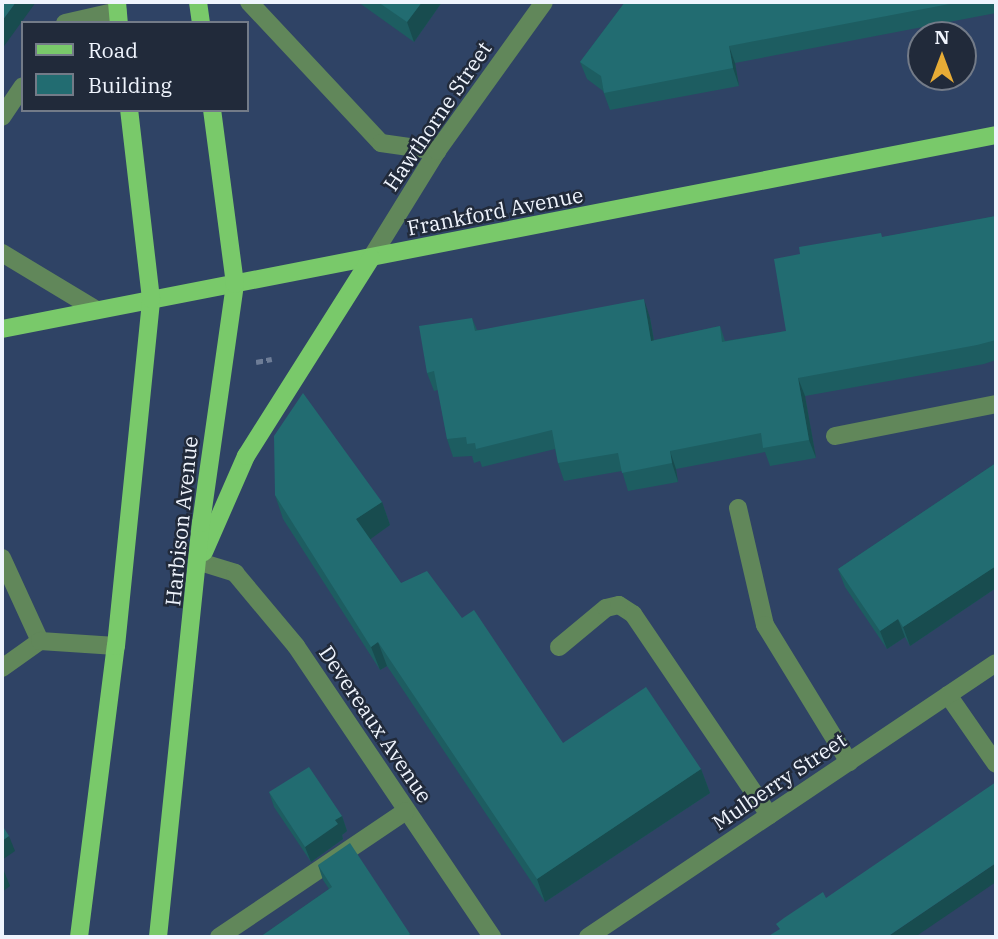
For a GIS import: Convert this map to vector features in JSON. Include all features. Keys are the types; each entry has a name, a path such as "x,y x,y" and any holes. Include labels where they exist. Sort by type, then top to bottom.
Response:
{"main road":[{"path":"198,2 201,21"},
{"path":"79,937 116,646 150,299 129,112"},
{"name":"Harbison Avenue","path":"158,937 200,562 201,523 235,284 212,112"},
{"name":"Frankford Avenue","path":"2,329 996,135"},
{"path":"200,562 246,456 371,258"}],"street":[{"path":"249,2 381,143 437,151"},
{"name":"Hawthorne Street","path":"371,258 437,151 539,3"},
{"path":"75,21 118,12"},
{"path":"2,117 21,89"},
{"path":"2,253 94,309"},
{"path":"835,436 996,404"},
{"path":"738,508 765,625 849,762"},
{"path":"2,558 40,642"},
{"name":"Devereaux Avenue","path":"200,562 235,573 296,646 492,937"},
{"path":"559,647 606,608 619,605 633,614 769,816"},
{"path":"2,668 40,642 116,646"},
{"name":"Mulberry Street","path":"588,937 996,663"},
{"path":"948,695 996,764"},
{"path":"219,937 406,810"}],"building":[{"path":"2,2 16,2 2,21"},
{"path":"378,2 422,2 407,22"},
{"path":"625,2 960,2 729,46 733,68 604,93 601,76 580,62"},
{"path":"996,216 996,340 798,378 809,440 763,448 761,433 670,451 672,463 622,473 618,453 558,463 552,430 476,449 475,443 467,444 466,437 447,439 434,371 427,373 419,326 472,318 475,331 644,299 651,341 720,326 722,342 786,331 774,259 800,254 799,247 881,233 882,237"},
{"path":"303,393 382,502 356,519 401,583 427,571 462,618 474,610 563,743 646,687 701,769 537,879 378,642 371,647 275,495 274,436"},
{"path":"996,463 996,566 903,627 898,619 880,631 838,569"},
{"path":"309,767 342,816 335,820 338,824 305,847 269,792"},
{"path":"996,782 996,863 887,937 767,937 780,929 776,924 784,918 823,892 826,898"},
{"path":"2,825 9,836 2,841"},
{"path":"350,843 410,934 406,937 260,937 332,887 318,865"}]}
